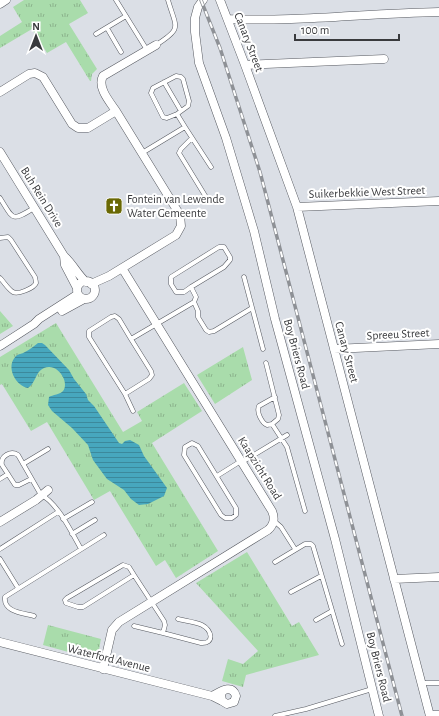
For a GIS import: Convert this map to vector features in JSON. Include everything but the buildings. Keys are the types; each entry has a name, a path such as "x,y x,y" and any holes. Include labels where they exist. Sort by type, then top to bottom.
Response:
{"street":[{"path":"0,4 6,0"},
{"name":"Boy Briers Road","path":"203,0 198,7 195,18 194,32 200,63 226,138 254,231 275,319 337,547 379,716"},
{"name":"Canary Street","path":"220,0 297,207 430,715"},
{"path":"228,19 256,20 439,12"},
{"path":"80,294 80,284 90,286 109,276 176,235 182,226 180,215 102,89 101,83 105,74 156,45"},
{"path":"245,65 384,59"},
{"path":"0,92 29,74 35,73 43,78 72,124 78,128 88,128 116,111"},
{"name":"Buh Rein Drive","path":"0,152 64,256 71,262 78,275 90,286"},
{"name":"Suikerbekkie West Street","path":"297,207 439,201"},
{"name":"Buh Rein Drive","path":"64,256 65,265 80,294"},
{"name":"Kaapzicht Road","path":"122,268 272,511 274,521"},
{"path":"0,346 34,324 40,322 80,294 92,296 90,286"},
{"name":"Spreeu Street","path":"334,349 439,344"},
{"path":"0,522 36,500 44,493"},
{"path":"102,668 114,627 119,622 268,530 274,521"},
{"path":"394,579 439,577"},
{"name":"Waterford Avenue","path":"0,642 212,696 222,701"},
{"path":"212,696 223,691 230,689 233,690 236,699 231,704 227,704 222,701 220,697 223,691"},
{"path":"430,715 439,714"}],"lane":[{"path":"116,0 147,50"},
{"path":"156,45 170,36 175,29 175,22 168,0"},
{"path":"96,34 126,16"},
{"path":"107,28 121,52"},
{"path":"176,76 182,77 189,101 188,106 179,113 169,118 163,116 151,95 153,88 176,76"},
{"path":"164,82 185,128 211,167"},
{"path":"142,153 185,128"},
{"path":"192,138 179,153 209,202"},
{"path":"0,198 10,215 15,218 20,217 35,208"},
{"path":"0,238 6,237 11,240 35,276 36,282 35,285 23,292 17,293 13,292 0,278"},
{"path":"219,247 224,247 230,257 229,262 191,287 184,292 176,292 170,284 171,277 219,247"},
{"path":"244,277 263,349"},
{"path":"131,339 194,302 196,297 191,287"},
{"path":"194,302 198,310 199,319 206,330 210,332 252,308"},
{"path":"125,394 149,379 152,375 119,319 115,316 92,328 89,333 89,337 125,394 133,410"},
{"path":"266,363 275,397 279,417 272,424 264,424 258,410 259,406 275,397"},
{"path":"272,424 287,447 305,511"},
{"path":"217,476 287,435"},
{"path":"192,443 196,445 217,476 236,508 236,513 232,518 225,518 221,515 184,455 185,447 192,443"},
{"path":"23,464 48,449"},
{"path":"31,478 17,486 13,484 1,461 2,458 10,453 15,453 18,455 31,478 50,500 81,549"},
{"path":"0,479 8,474"},
{"path":"63,519 92,502"},
{"path":"0,549 58,512"},
{"path":"72,534 95,520"},
{"path":"274,521 281,527 295,549"},
{"path":"34,616 11,610 6,604 6,597 104,535"},
{"path":"275,562 295,549 307,543 311,544 342,644"},
{"path":"0,559 18,588"},
{"path":"134,575 83,607 78,607 65,602 67,598 122,565 128,566 134,575 151,602 164,621 165,625 163,633"},
{"path":"291,592 321,576"},
{"path":"316,620 332,611"},
{"path":"134,626 203,643 209,641 211,635 205,627 178,619"},
{"path":"422,683 439,682"},
{"path":"275,716 306,709 372,689"}],"green space":[{"path":"24,0 80,0 88,13 69,24 97,69 92,74 91,81 66,42 47,53 32,29 0,48 0,36 22,22 13,7"},
{"path":"0,311 13,326 0,334"},
{"path":"56,323 123,432 142,421 137,412 184,383 202,411 152,443 218,551 176,578 165,560 156,566 110,491 94,500 47,422 31,431 2,384 0,385 0,357"},
{"path":"243,347 252,380 215,404 197,375"},
{"path":"247,552 292,626 299,622 319,655 246,675 243,687 222,681 228,659 243,664 258,651 196,583"},
{"path":"48,625 101,639 96,656 90,658 43,645"}],"water":[{"path":"38,343 45,345 69,370 86,394 88,400 94,406 119,443 122,444 125,441 130,440 139,445 144,456 167,488 164,496 148,504 139,505 131,499 124,490 107,479 93,460 88,445 72,428 52,411 48,405 49,397 62,392 65,387 64,379 58,371 54,368 44,368 39,372 31,386 28,388 24,387 16,380 12,370 13,360 17,355 24,353"}],"railway":[{"path":"201,0 220,48 260,172 402,716"}],"place":[{"name":"Fontein van Lewende Water Gemeente","path":"114,206"}]}
